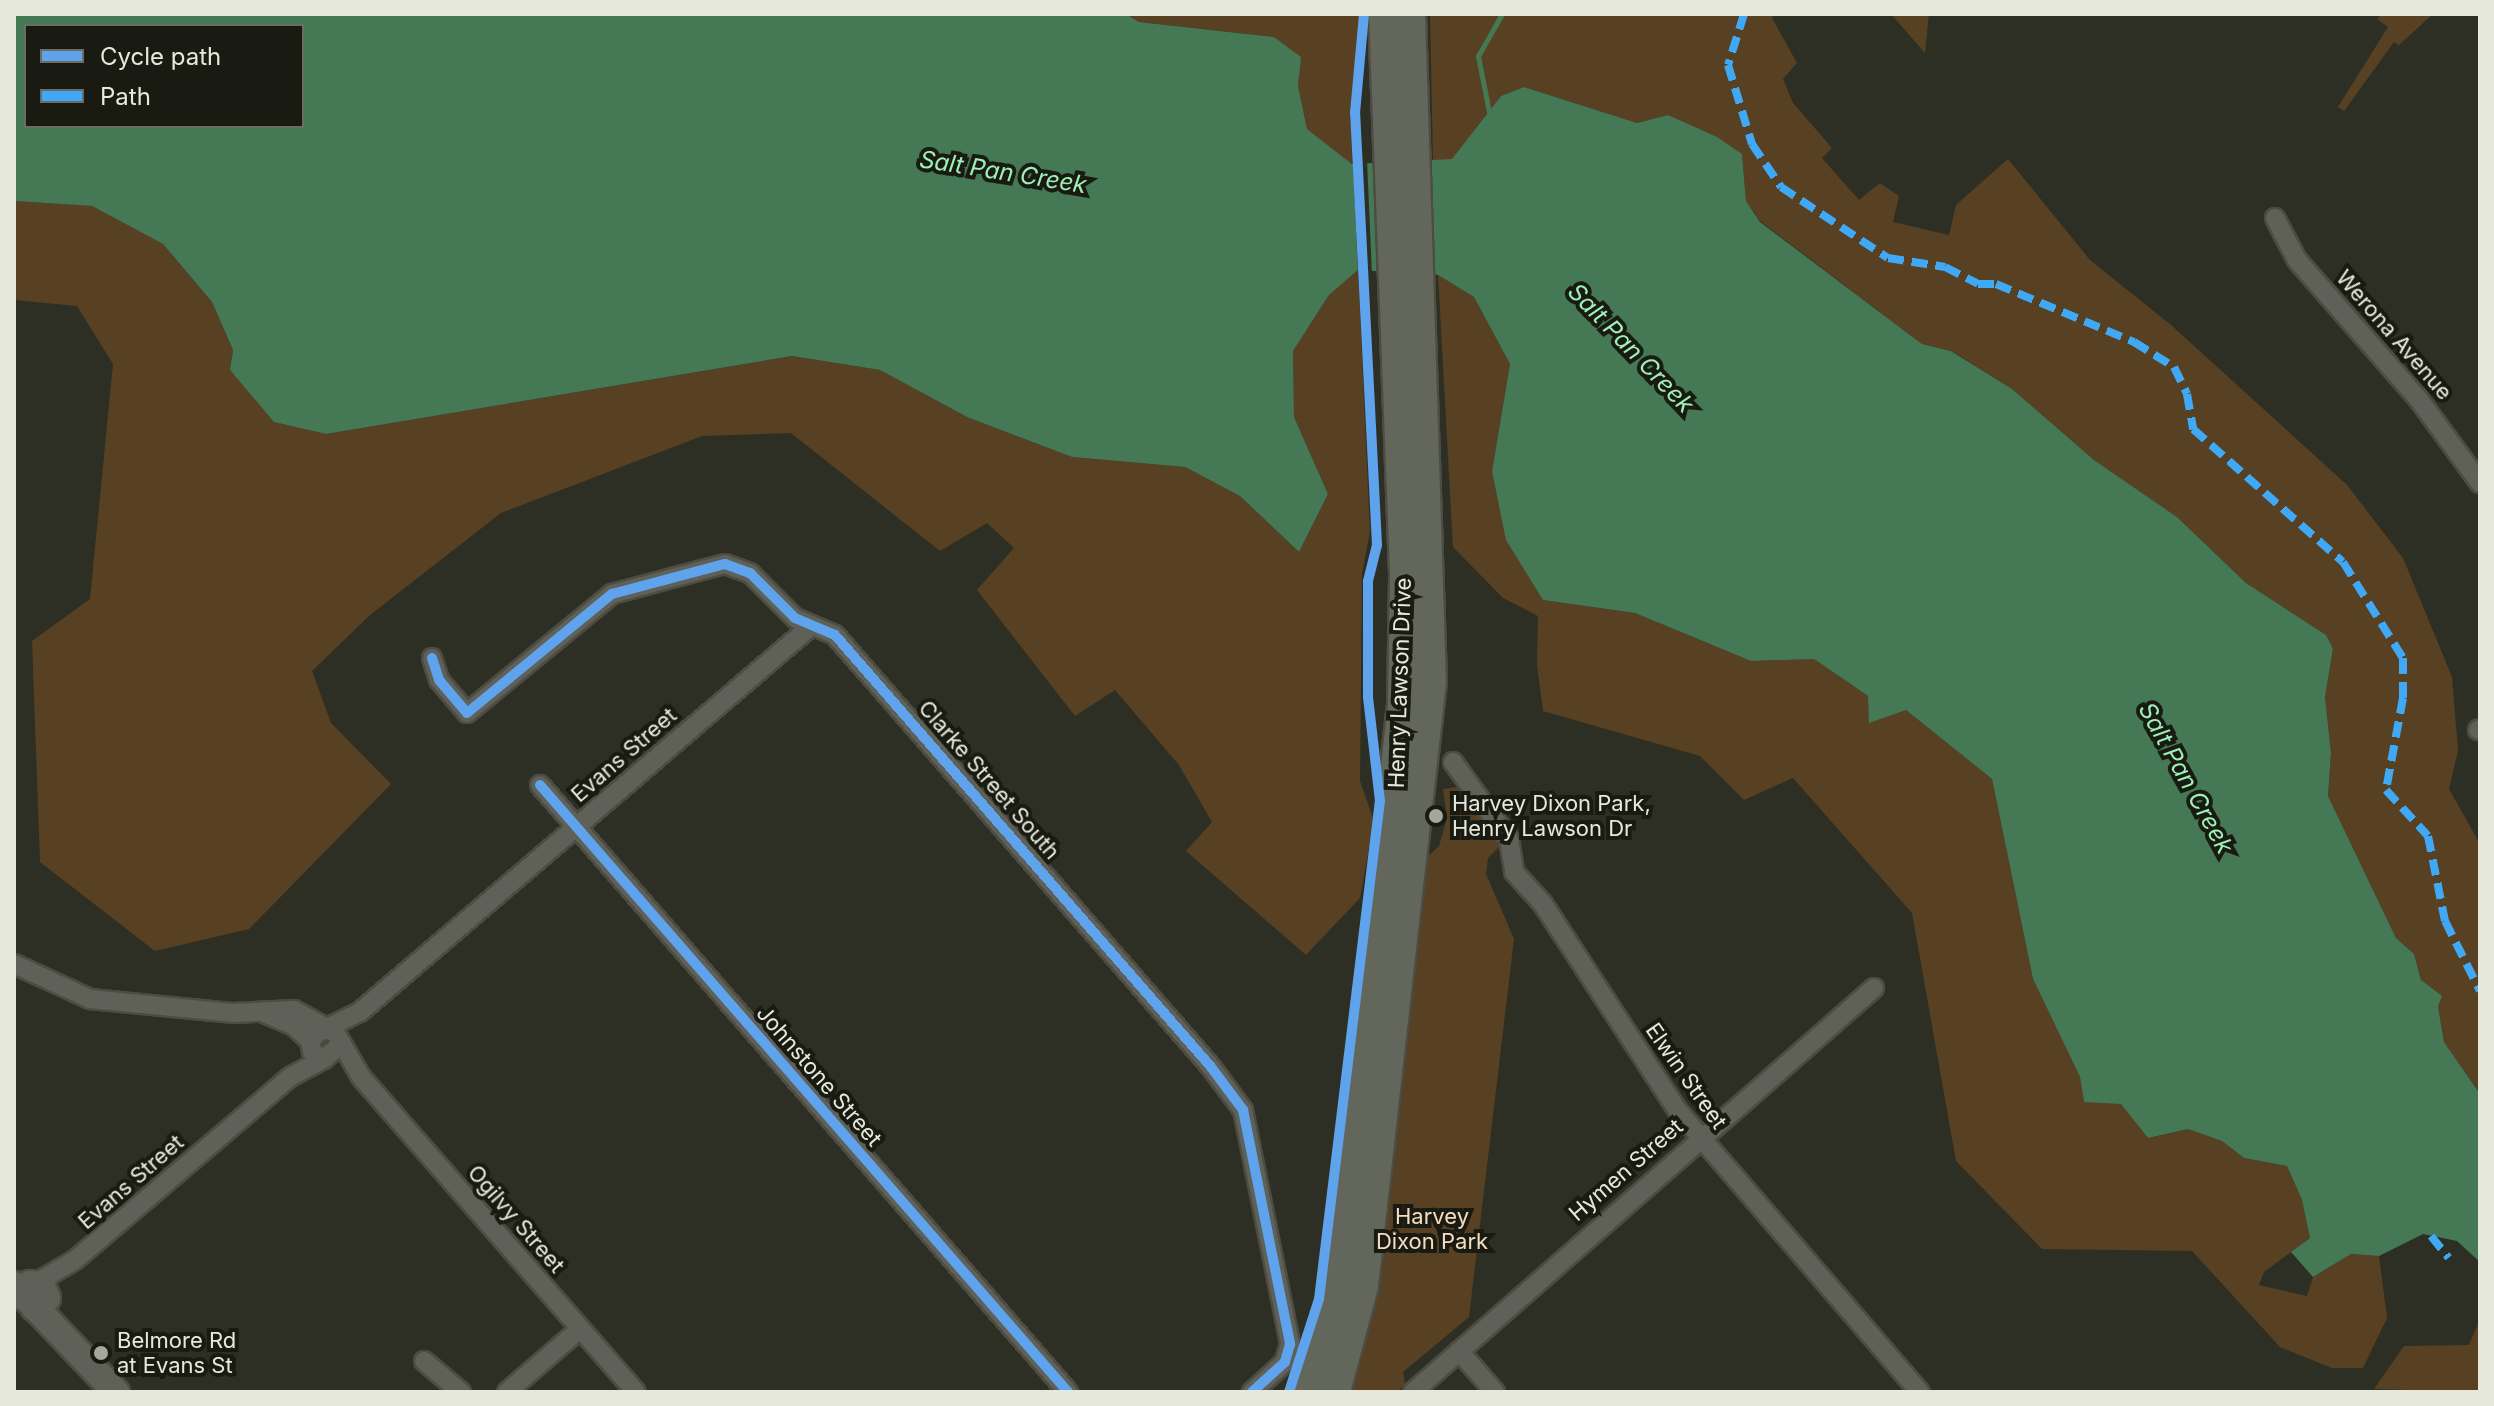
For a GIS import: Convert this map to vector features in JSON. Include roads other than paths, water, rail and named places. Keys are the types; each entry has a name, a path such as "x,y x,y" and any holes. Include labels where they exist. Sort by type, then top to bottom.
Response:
{"main road":[{"name":"Henry Lawson Drive","path":"1335,1392 1363,1286 1402,849 1405,678 1416,529 1398,113 1384,14"},
{"name":"Henry Lawson Drive","path":"1398,113 1410,14"},
{"name":"Henry Lawson Drive","path":"1305,1392 1327,1332 1338,1277 1396,901"}],"street":[{"name":"Werona Avenue","path":"2275,218 2297,260 2420,401 2479,479"},
{"name":"Clarke Street South","path":"432,658 439,680 467,713 612,594 725,564 750,573 810,627 826,630 843,643 1235,1096 1251,1137 1290,1344 1285,1362 1252,1392"},
{"name":"Evans Street","path":"31,1290 75,1260 290,1077 333,1051 360,1012 810,627"},
{"name":"Elwin Street","path":"1453,762 1509,839 1514,872 1535,892 1699,1138 1920,1392"},
{"name":"Johnstone Street","path":"540,785 1068,1392"},
{"path":"14,964 90,999 264,1013 294,1010 326,1028 333,1051"},
{"name":"Hymen Street","path":"1413,1392 1699,1138 1874,988"},
{"name":"Evans Street","path":"290,1077 310,1043 326,1028 360,1012"},
{"path":"264,1013 294,1026 310,1043 333,1051"},
{"name":"Ogilvy Street","path":"333,1051 361,1077 636,1392"},
{"path":"31,1290 116,1392"},
{"path":"507,1392 580,1329"},
{"path":"1459,1351 1495,1392"},
{"path":"424,1361 461,1392"}],"water":[{"name":"Salt Pan Creek","path":"14,14 1126,14 1139,22 1274,37 1301,57 1298,86 1307,129 1352,164 1452,159 1501,96 1524,87 1637,123 1668,115 1717,137 1742,154 1746,201 1760,222 1922,344 1951,351 2012,389 2094,460 2177,517 2246,583 2326,635 2333,649 2325,697 2331,753 2328,796 2396,938 2414,954 2421,980 2442,996 2438,1006 2444,1042 2480,1094 2480,1262 2457,1241 2423,1234 2379,1256 2351,1254 2313,1277 2291,1252 2310,1238 2302,1200 2287,1166 2244,1158 2222,1141 2188,1129 2148,1138 2121,1104 2084,1102 2080,1077 2033,979 1992,779 1906,710 1869,723 1868,696 1814,659 1751,661 1635,613 1543,600 1506,540 1492,471 1510,364 1474,297 1438,275 1358,270 1329,295 1293,351 1294,417 1328,494 1299,552 1240,496 1185,467 1072,457 967,417 880,370 792,356 326,434 274,422 230,370 233,350 212,302 163,244 92,206 14,201"}],"waterway":[{"path":"1489,112 1478,56 1502,14"}],"place":[{"name":"Harvey Dixon Park, Henry Lawson Dr","path":"1436,816"},
{"name":"Belmore Rd at Evans St","path":"101,1353"}],"park label":[{"name":"Harvey Dixon Park","path":"1432,1228"}]}
